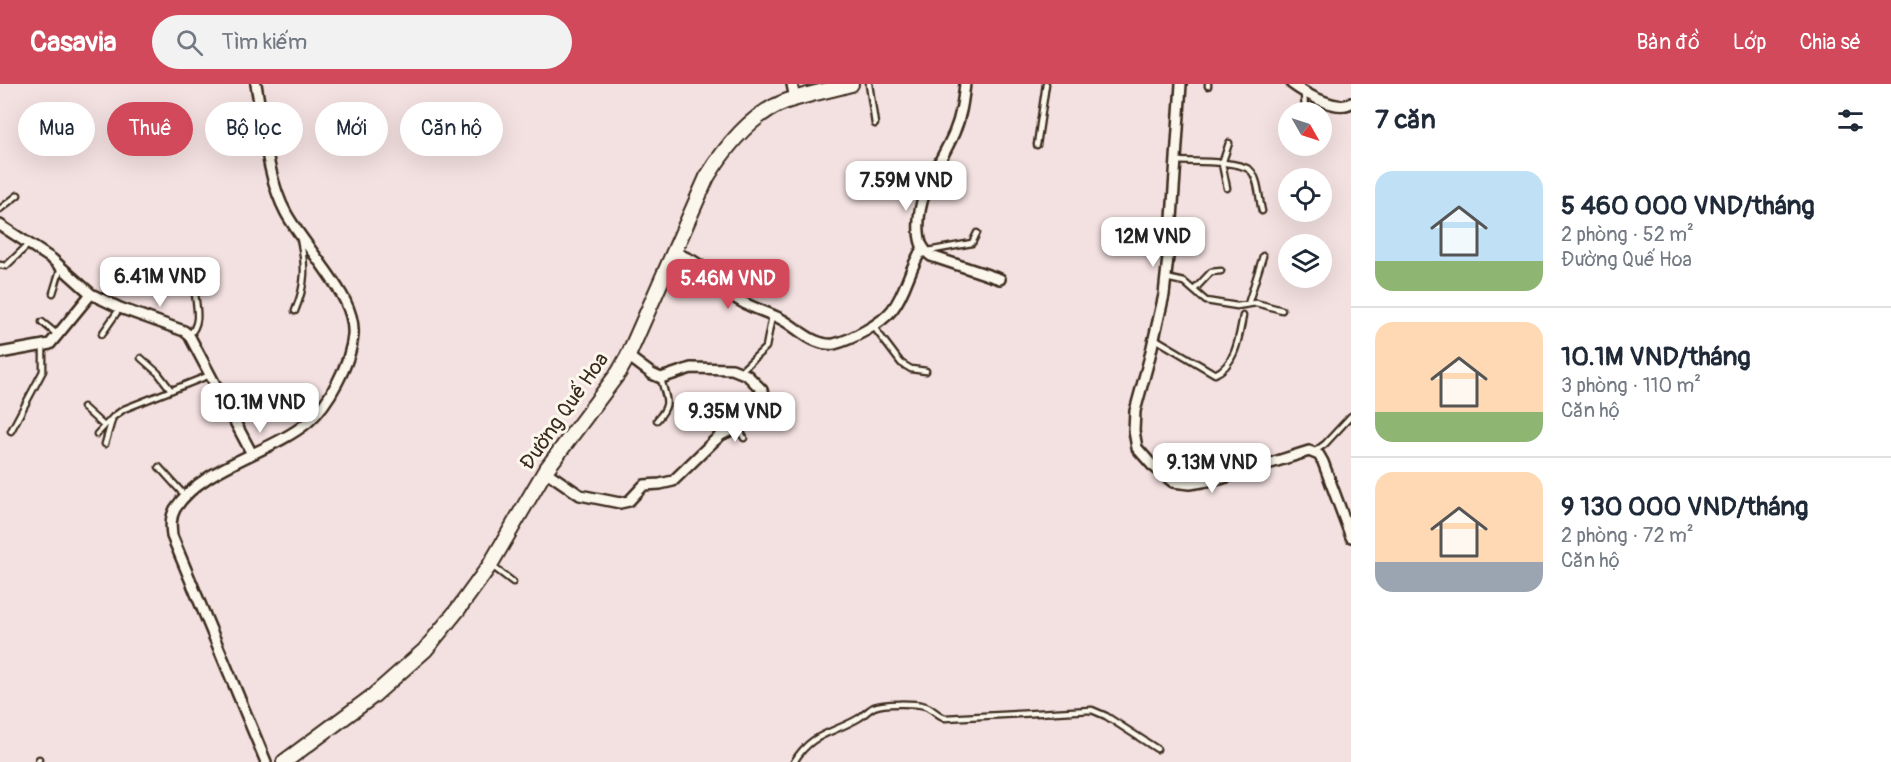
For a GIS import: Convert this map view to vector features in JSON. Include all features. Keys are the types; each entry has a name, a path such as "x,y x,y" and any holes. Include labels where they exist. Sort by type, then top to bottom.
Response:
{"street":[{"path":"256,84 259,102"},
{"path":"792,84 795,99"},
{"name":"Đường Quế Hoa","path":"284,762 401,672 425,650 459,608 490,565 545,471 619,372 698,196 719,157 734,139 769,109 795,99 851,84"},
{"path":"924,250 919,223 921,200 954,134 961,114 965,84"},
{"path":"1181,84 1166,278 1154,338 1135,411 1134,431 1137,448 1173,482 1190,484 1220,479 1309,451 1314,452 1323,462 1351,537"},
{"path":"1292,84 1304,92 1340,106 1347,106 1351,103"},
{"path":"266,762 172,536 171,524 174,510 197,487 218,472 301,426 317,413 342,375 351,351 353,331 351,315 340,292 286,213 278,195 269,156"},
{"path":"0,225 61,267 91,294 189,335 252,454"},
{"path":"924,250 949,263 1000,279"},
{"path":"674,252 704,268 740,302 781,319 817,342 832,345 873,326 892,310 904,292 916,257 924,250"},
{"path":"0,354 50,344 91,294"},
{"path":"545,471 580,495 620,503 629,501 644,485 673,481 721,435 738,427 747,419 763,394 762,390 741,371 691,368 661,378 628,356"}],"lane":[{"path":"869,84 875,124"},
{"path":"1037,145 1046,84"},
{"path":"1304,92 1306,102"},
{"path":"1227,188 1222,164 1229,144"},
{"path":"1175,161 1235,165 1250,170 1256,179 1262,211"},
{"path":"922,170 934,172"},
{"path":"0,209 18,195"},
{"path":"295,311 303,292 304,281 298,230"},
{"path":"924,250 972,243 977,233"},
{"path":"0,265 10,264 29,244"},
{"path":"1248,304 1263,256"},
{"path":"53,293 61,267"},
{"path":"1194,290 1211,272 1221,271"},
{"path":"1166,278 1184,282 1206,301 1237,306 1256,303 1282,310"},
{"path":"189,335 195,330 198,322 195,294"},
{"path":"102,334 120,308"},
{"path":"741,371 766,347 772,316"},
{"path":"1154,338 1215,374 1220,372 1236,350 1244,316"},
{"path":"42,322 58,336"},
{"path":"873,326 901,363 911,369 926,370"},
{"path":"10,431 43,371 43,346"},
{"path":"141,358 158,373 171,390"},
{"path":"97,434 124,409 210,375"},
{"path":"657,420 666,411 668,402 661,378"},
{"path":"763,394 785,411"},
{"path":"83,407 104,426"},
{"path":"1314,452 1325,444 1351,416"},
{"path":"105,444 113,417"},
{"path":"738,427 744,438"},
{"path":"159,467 186,497"},
{"path":"490,565 513,582"},
{"path":"794,762 816,737 859,718 872,708 886,704 926,706 936,715 945,718 1092,710 1106,716 1157,749"}]}
